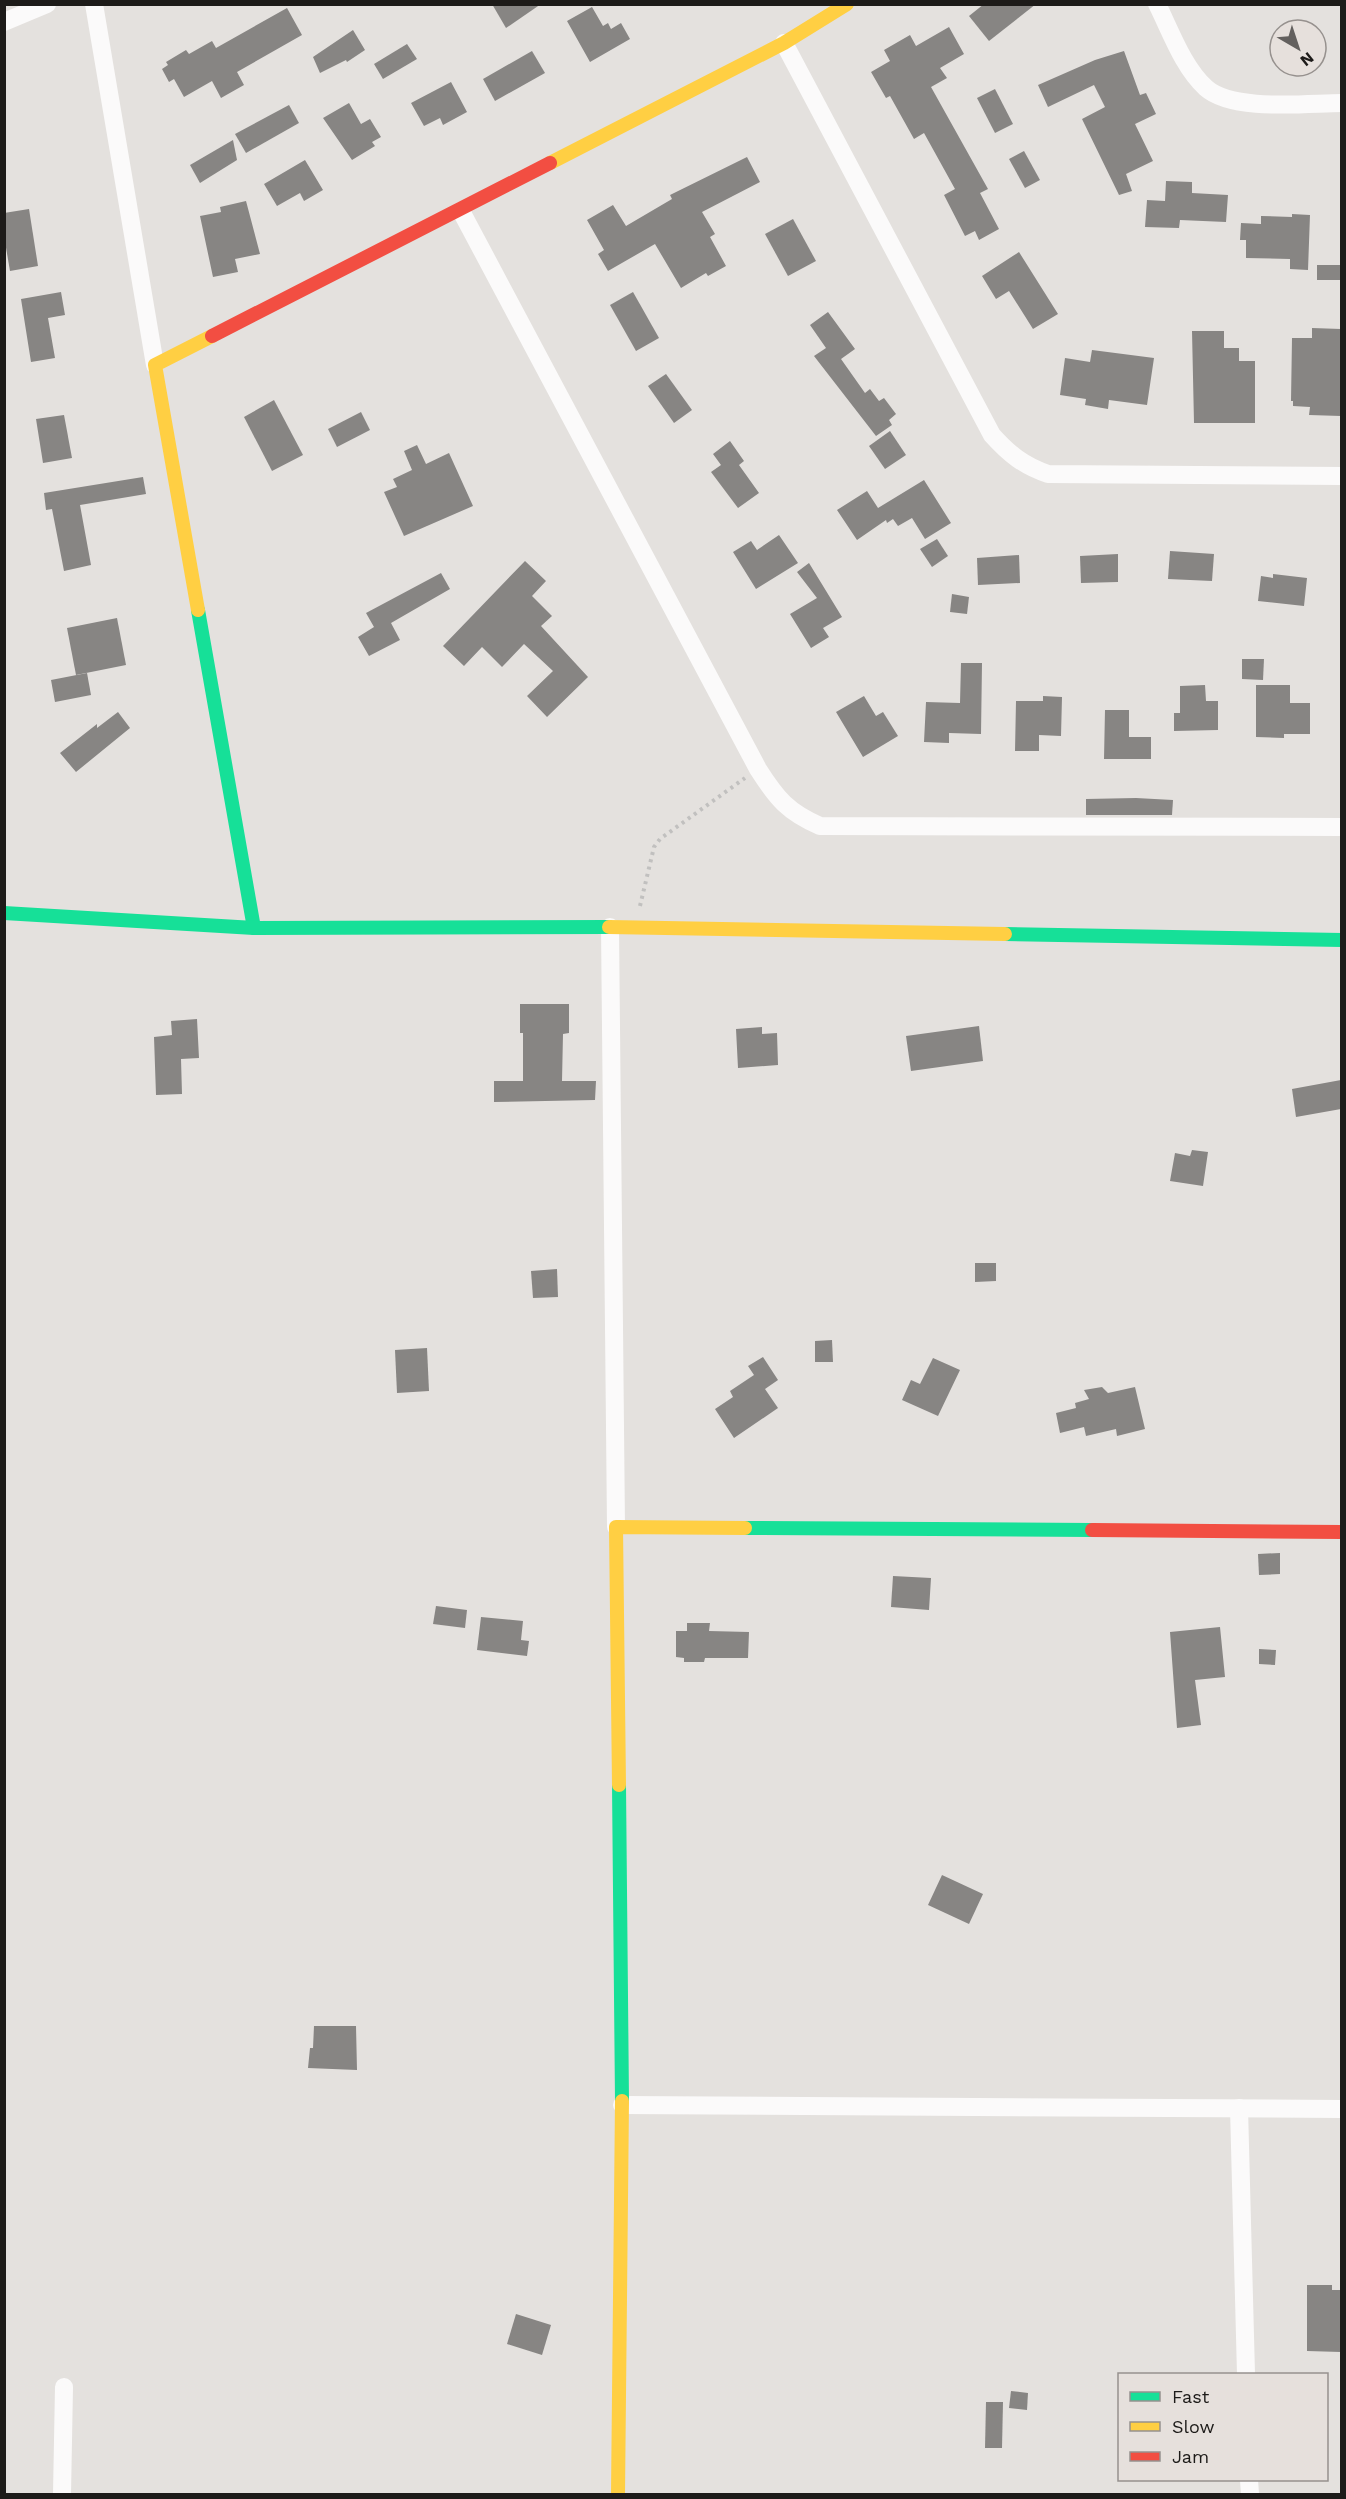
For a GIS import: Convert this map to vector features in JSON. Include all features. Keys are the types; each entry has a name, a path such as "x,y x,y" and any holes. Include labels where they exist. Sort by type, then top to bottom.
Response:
{"street":[{"path":"4,22 47,4"},
{"path":"94,4 254,928"},
{"path":"155,365 461,211 784,44 846,4"},
{"path":"1157,4 1192,70 1206,88 1222,98 1247,102 1341,103"},
{"path":"784,44 992,435 1009,453 1027,466 1048,474 1341,476"},
{"path":"461,211 758,769 782,803 795,815 820,826 1341,827"},
{"path":"4,913 254,928 635,927 1341,940"},
{"path":"610,927 622,2105 618,2494"},
{"path":"616,1527 1341,1532"},
{"path":"622,2105 1341,2109"},
{"path":"1239,2108 1246,2373"},
{"path":"62,2494 64,2387"}],"path":[{"path":"635,927 654,847 660,839 758,769"}],"building":[{"path":"492,4 541,4 506,28"},
{"path":"984,4 1036,4 989,41 969,16"},
{"path":"592,7 603,26 608,23 611,29 621,23 630,39 590,62 567,21"},
{"path":"287,8 302,35 237,72 244,85 221,98 212,81 184,97 174,79 169,82 162,69 168,65 166,62 186,50 189,54 212,41 216,48"},
{"path":"949,27 964,54 940,68 947,78 931,87 988,189 980,193 999,229 979,240 975,231 965,236 944,195 955,189 924,133 914,139 890,96 886,98 871,72 890,61 884,50 910,35 916,46"},
{"path":"353,30 365,50 347,62 346,60 320,73 313,57"},
{"path":"407,44 417,59 383,79 374,64"},
{"path":"532,51 545,73 495,101 483,79"},
{"path":"1124,51 1140,95 1146,93 1156,114 1135,124 1153,161 1126,174 1132,191 1119,195 1082,119 1105,107 1094,85 1048,107 1038,85 1095,60"},
{"path":"451,82 467,112 443,125 440,118 424,126 411,103"},
{"path":"995,89 1013,124 995,133 977,98"},
{"path":"349,103 361,124 370,119 381,137 372,142 375,146 352,160 323,118"},
{"path":"289,105 299,123 246,153 235,134"},
{"path":"233,140 237,160 200,183 190,165"},
{"path":"1024,151 1040,180 1025,188 1009,159"},
{"path":"747,157 760,182 702,212 715,234 710,237 726,266 708,276 706,273 681,288 655,244 608,271 598,254 604,250 587,220 613,205 626,226 672,199 670,195"},
{"path":"305,160 323,190 304,201 300,193 277,206 264,184"},
{"path":"1166,181 1192,182 1192,193 1228,195 1226,222 1180,220 1179,228 1145,227 1147,200 1165,201"},
{"path":"246,201 260,254 235,259 238,272 213,277 200,216 221,212 220,207"},
{"path":"29,209 38,266 10,271 4,236 4,213"},
{"path":"1292,214 1310,215 1308,270 1290,269 1290,259 1246,258 1246,240 1240,240 1241,223 1261,224 1261,216 1292,217"},
{"path":"793,219 816,261 788,276 765,234"},
{"path":"1019,252 1058,314 1033,329 1009,291 996,299 982,276"},
{"path":"1317,265 1341,265 1341,280 1317,280"},
{"path":"61,292 65,315 48,318 55,358 31,362 21,299"},
{"path":"633,292 659,338 636,351 610,305"},
{"path":"828,312 855,349 841,359 865,393 870,389 879,401 884,398 896,414 889,420 892,425 876,436 814,356 826,348 810,325"},
{"path":"1312,328 1341,329 1341,416 1309,415 1310,407 1293,406 1293,401 1291,401 1292,338 1312,338"},
{"path":"1192,331 1224,331 1224,348 1239,348 1239,361 1255,361 1255,423 1194,423"},
{"path":"1092,350 1154,358 1147,405 1109,400 1108,409 1085,405 1086,399 1060,395 1065,358 1090,362"},
{"path":"666,374 692,410 674,423 648,386"},
{"path":"274,400 303,455 272,471 244,417"},
{"path":"361,412 370,430 337,447 328,429"},
{"path":"64,415 72,458 43,463 36,419"},
{"path":"890,431 906,455 885,469 869,446"},
{"path":"730,441 744,461 739,465 759,493 738,508 711,472 721,465 713,454"},
{"path":"417,445 426,464 449,453 473,506 404,536 384,492 397,487 393,479 412,470 404,451"},
{"path":"143,477 146,494 80,505 91,565 64,571 52,509 46,510 44,493"},
{"path":"924,480 951,523 925,539 912,518 898,526 893,519 887,523 886,520 857,540 837,510 867,491 878,508"},
{"path":"779,535 798,563 756,589 733,552 751,541 757,550"},
{"path":"937,539 948,556 932,567 920,549"},
{"path":"1170,551 1214,554 1212,581 1168,579"},
{"path":"1118,554 1118,582 1081,583 1080,556"},
{"path":"1019,555 1020,583 978,585 977,558"},
{"path":"525,561 546,581 532,596 552,616 541,626 588,677 547,717 527,696 553,671 524,644 502,667 482,647 464,666 443,646"},
{"path":"809,563 842,617 823,628 829,637 811,648 790,614 817,598 797,572"},
{"path":"441,573 450,589 391,623 400,640 369,656 358,637 374,627 366,613"},
{"path":"1273,574 1307,578 1304,606 1258,601 1261,576 1273,578"},
{"path":"952,594 969,597 967,614 950,612"},
{"path":"117,618 126,665 76,675 67,628"},
{"path":"1242,659 1264,659 1263,680 1242,679"},
{"path":"961,663 982,663 981,734 949,733 949,743 924,742 926,702 960,703"},
{"path":"87,673 91,695 55,702 51,680"},
{"path":"1205,685 1206,701 1218,701 1218,730 1174,731 1174,713 1180,713 1180,686"},
{"path":"1256,685 1290,685 1290,703 1310,703 1310,734 1284,734 1284,738 1256,737"},
{"path":"864,696 876,716 883,712 898,736 863,757 836,712"},
{"path":"1043,696 1062,697 1061,736 1039,735 1039,751 1015,751 1016,701 1043,701"},
{"path":"1105,710 1129,710 1129,737 1151,737 1151,759 1104,759"},
{"path":"118,712 130,728 76,772 60,753 97,724 97,728"},
{"path":"1086,799 1173,800 1172,815 1086,815"},
{"path":"520,1004 569,1004 569,1033 563,1034 562,1081 596,1081 595,1100 494,1102 494,1081 523,1081 523,1033 520,1033"},
{"path":"197,1019 199,1058 181,1059 182,1094 156,1095 154,1037 172,1035 171,1021"},
{"path":"979,1026 983,1061 911,1071 906,1036"},
{"path":"762,1027 762,1034 777,1033 778,1065 738,1068 736,1029"},
{"path":"1341,1080 1341,1109 1296,1117 1292,1089"},
{"path":"1192,1150 1208,1152 1203,1186 1170,1181 1175,1153 1190,1156"},
{"path":"975,1263 996,1263 996,1281 975,1282"},
{"path":"557,1269 558,1297 533,1298 531,1271"},
{"path":"832,1340 833,1362 815,1362 815,1341"},
{"path":"427,1348 429,1391 397,1393 395,1350"},
{"path":"763,1357 778,1380 765,1389 778,1408 734,1438 715,1409 733,1397 730,1391 754,1375 748,1366"},
{"path":"933,1358 960,1370 938,1416 902,1400 911,1380 920,1384"},
{"path":"1102,1387 1108,1393 1135,1387 1145,1429 1117,1436 1116,1429 1086,1436 1084,1427 1060,1433 1056,1413 1076,1408 1075,1403 1089,1399 1084,1390"},
{"path":"1280,1553 1280,1574 1259,1575 1258,1554"},
{"path":"893,1576 931,1578 929,1610 891,1607"},
{"path":"436,1606 467,1610 465,1628 433,1624"},
{"path":"481,1617 523,1621 521,1640 529,1641 527,1656 477,1650"},
{"path":"687,1623 710,1623 709,1631 749,1632 748,1658 705,1658 704,1662 684,1662 684,1658 676,1657 676,1631 687,1631"},
{"path":"1220,1627 1225,1677 1195,1680 1201,1725 1177,1728 1170,1632"},
{"path":"1259,1649 1276,1650 1275,1665 1259,1664"},
{"path":"942,1875 983,1894 969,1924 928,1905"},
{"path":"314,2026 356,2026 357,2070 308,2068 310,2048 313,2048"},
{"path":"1307,2285 1332,2285 1332,2290 1341,2290 1341,2352 1307,2351"},
{"path":"516,2314 551,2325 542,2355 507,2344"},
{"path":"1011,2391 1028,2393 1027,2410 1009,2408"},
{"path":"986,2402 1003,2402 1002,2448 985,2448"}],"traffic: fast":[{"path":"198,610 254,928"},
{"path":"4,913 254,928 609,927"},
{"path":"1005,934 1342,940"},
{"path":"745,1528 1092,1530"},
{"path":"619,1785 622,2101"}],"traffic: slow":[{"path":"550,163 784,43 847,4"},
{"path":"198,610 155,365 212,336"},
{"path":"609,927 1005,934"},
{"path":"619,1785 616,1527 745,1528"},
{"path":"618,2494 622,2101"}],"traffic: jam":[{"path":"212,336 550,163"},
{"path":"1092,1530 1342,1532"}]}
